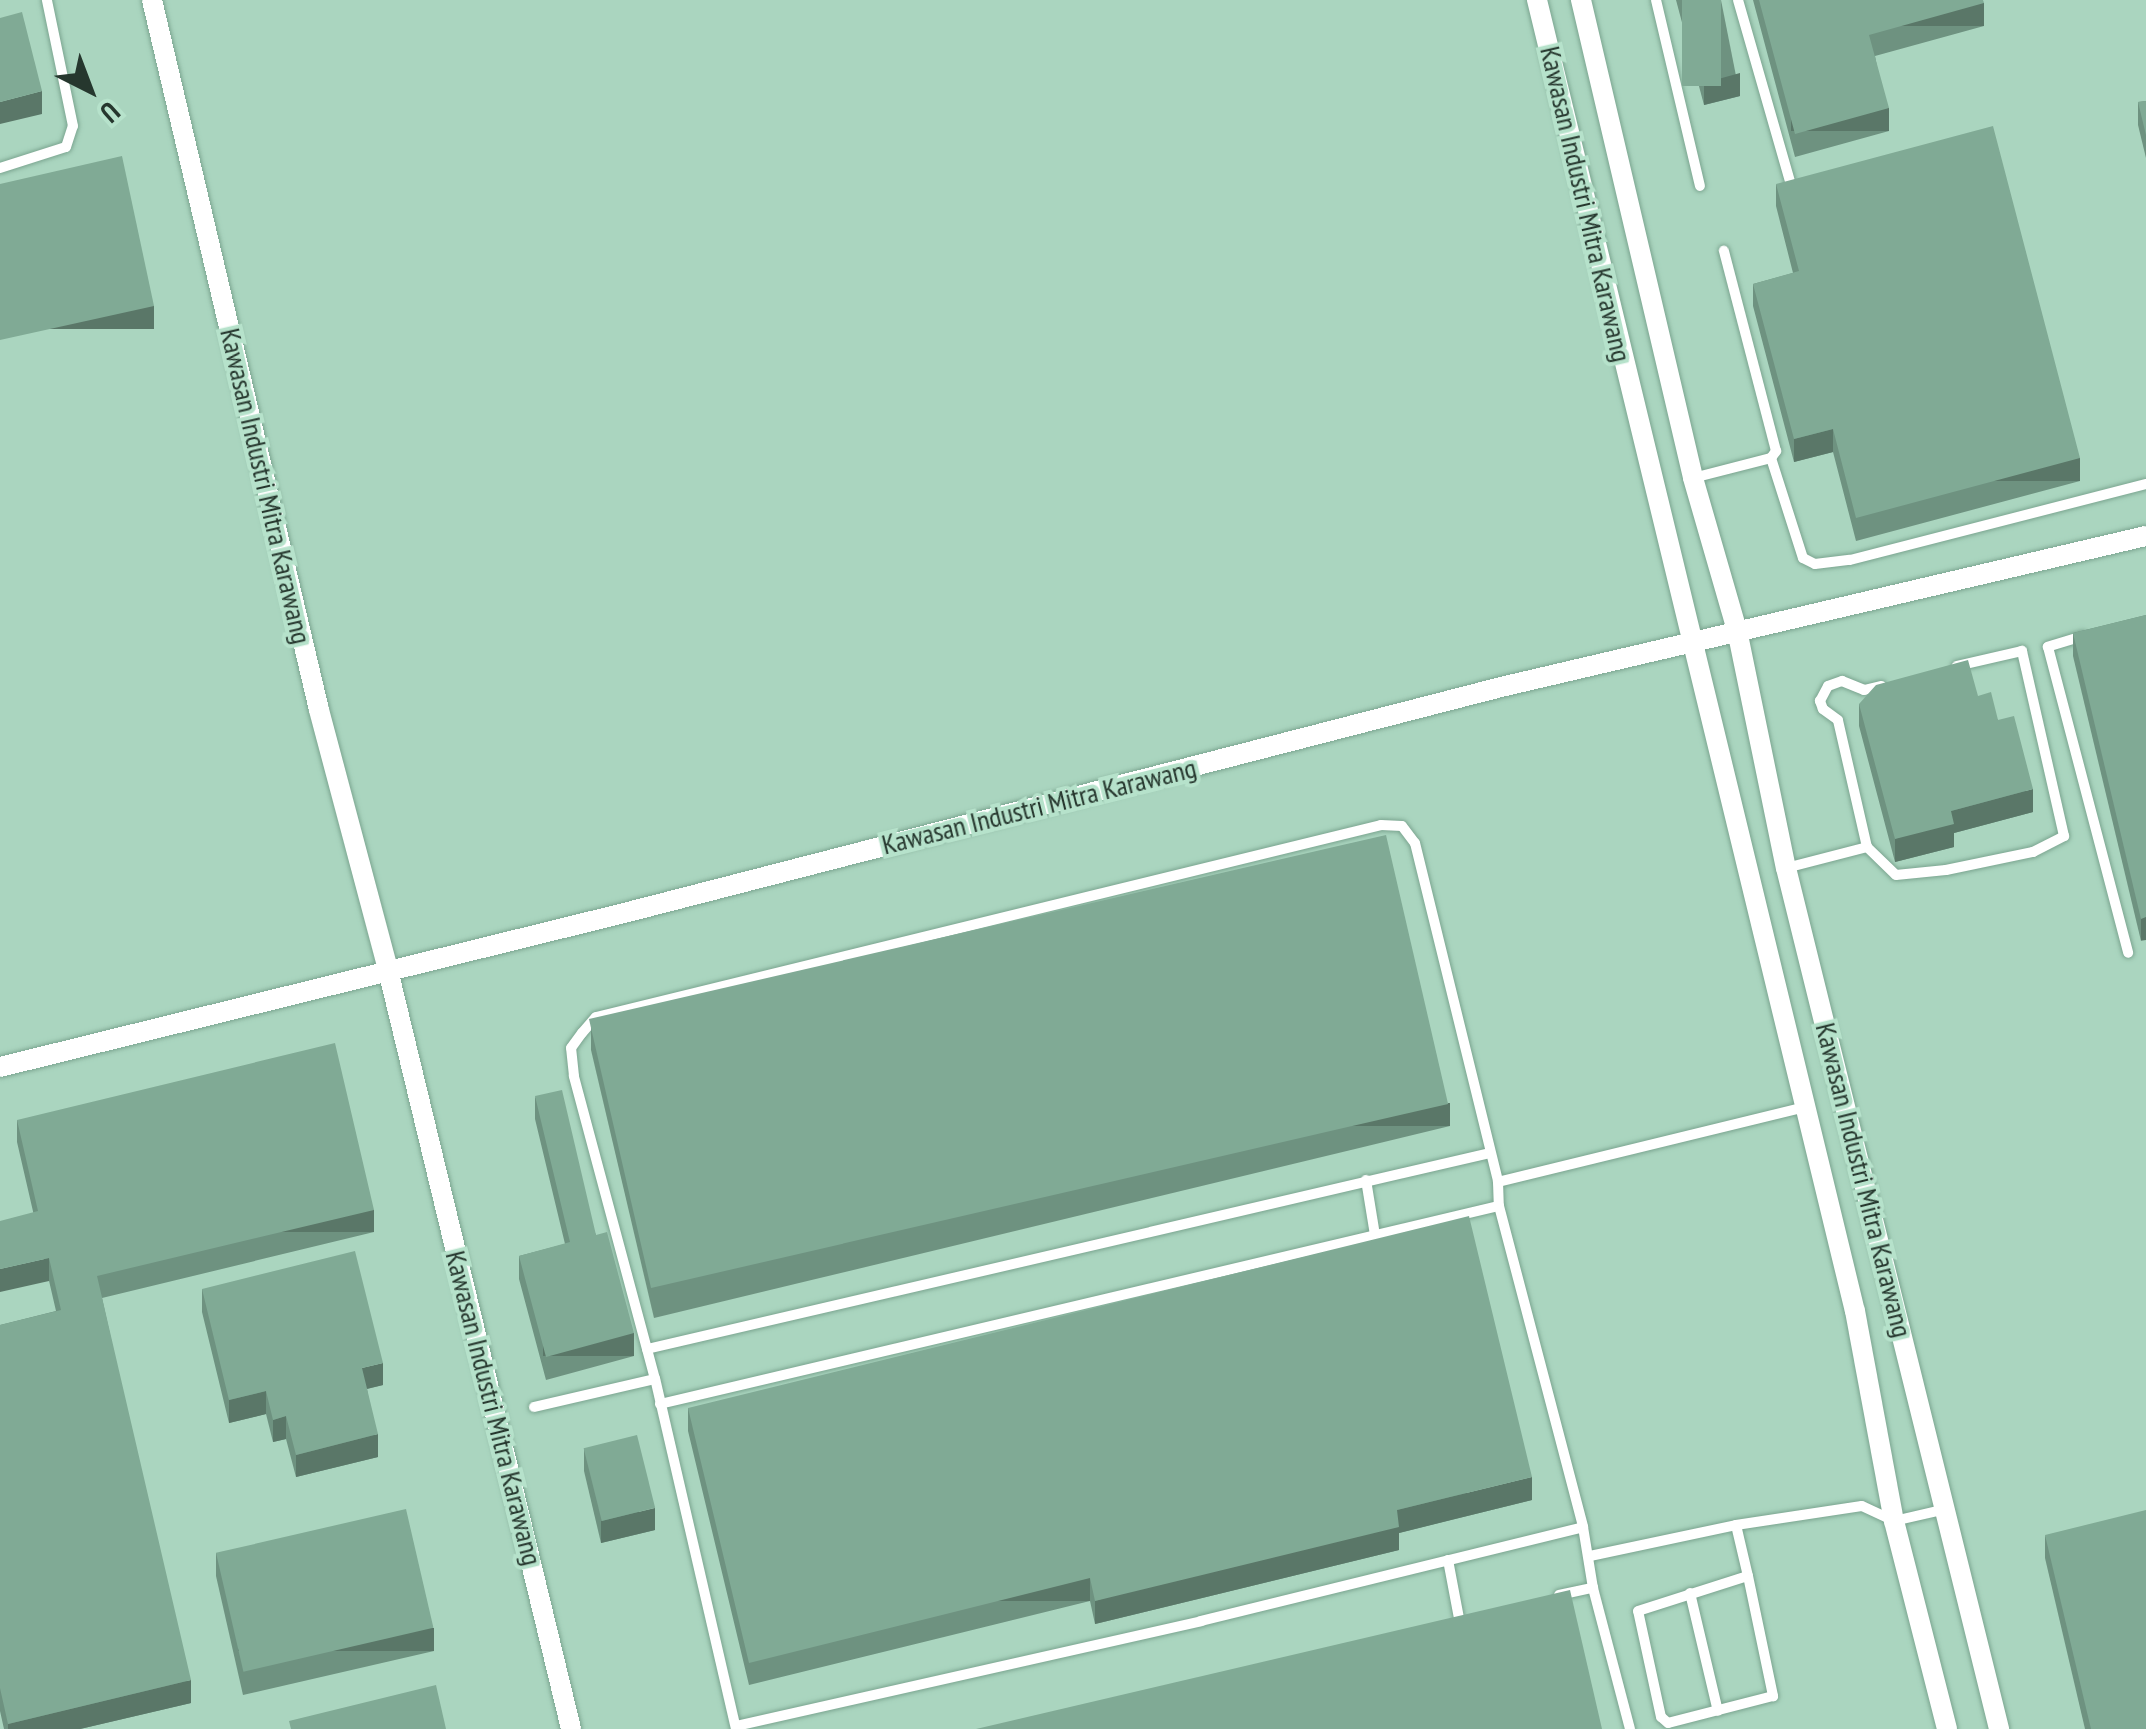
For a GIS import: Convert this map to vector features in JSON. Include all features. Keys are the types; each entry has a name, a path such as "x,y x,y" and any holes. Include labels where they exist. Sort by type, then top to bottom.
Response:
{"street":[{"name":"Kawasan Industri Mitra Karawang","path":"152,0 318,710 388,970 571,1729"},
{"name":"Kawasan Industri Mitra Karawang","path":"1537,0 1855,1311 1894,1522 1946,1729"},
{"name":"Kawasan Industri Mitra Karawang","path":"1581,0 1693,478 1736,630 1786,868 1948,1508 1957,1566 1999,1729"},
{"path":"1690,641 2146,536"},
{"name":"Kawasan Industri Mitra Karawang","path":"0,1067 1690,641"}],"lane":[{"path":"0,168 66,147 73,126 46,0"},
{"path":"1656,0 1700,186"},
{"path":"1738,0 1791,185"},
{"path":"1724,251 1776,441 1772,458 1804,558 1815,564 1850,560 2146,484"},
{"path":"1693,478 1772,458"},
{"path":"2090,634 2048,647 2128,953"},
{"path":"1903,680 1864,690 1842,681 1828,686 1820,700 1823,710 1838,720 1867,848 1896,875 2033,852 2065,835 2022,650 1942,670"},
{"path":"1583,1526 1182,1625 736,1727 656,1379 574,1076 572,1048 596,1017 978,920 1381,825 1402,826 1416,842 1498,1182 1499,1206 1583,1526 1592,1588 1630,1729"},
{"path":"1786,868 1867,848"},
{"path":"1498,1182 1805,1107"},
{"path":"647,1349 1490,1153"},
{"path":"1366,1180 1375,1235"},
{"path":"660,1404 1499,1206"},
{"path":"534,1407 656,1379"},
{"path":"1590,1556 1736,1524 1862,1506 1894,1522 1948,1508"},
{"path":"1736,1524 1748,1576 1774,1696 1672,1724 1661,1716 1638,1612 1748,1576"},
{"path":"1448,1560 1459,1618"},
{"path":"1554,1596 1592,1588"},
{"path":"1690,1593 1718,1711"},
{"path":"1440,1622 1478,1614"}],"building":[{"path":"1682,0 1721,0 1721,86 1682,86"},
{"path":"1759,0 1984,3 1869,35 1889,108 1795,134"},
{"path":"22,12 42,91 0,102 0,18"},
{"path":"2146,101 2146,135 2138,102"},
{"path":"1993,126 2080,458 1856,518 1833,429 1794,439 1753,284 1799,271 1776,184"},
{"path":"122,156 154,306 0,340 0,184"},
{"path":"2146,615 2146,917 2141,919 2073,633"},
{"path":"1968,660 1978,696 1991,692 1998,720 2014,716 2033,789 1951,811 1954,824 1895,839 1859,704 1876,685"},
{"path":"1386,835 1448,1104 651,1288 589,1019"},
{"path":"335,1043 374,1210 97,1276 191,1680 8,1724 0,1688 0,1325 61,1310 49,1258 0,1269 0,1221 38,1211 17,1120"},
{"path":"562,1090 596,1235 607,1232 634,1333 546,1357 519,1256 570,1242 535,1096"},
{"path":"1469,1216 1532,1477 1397,1510 1399,1527 1095,1601 1090,1578 749,1663 688,1408"},
{"path":"355,1251 383,1363 362,1368 378,1434 296,1455 286,1416 273,1420 266,1391 229,1400 202,1289"},
{"path":"637,1435 655,1508 602,1521 584,1448"},
{"path":"406,1509 433,1628 243,1672 216,1553"},
{"path":"2146,1510 2146,1729 2091,1729 2045,1535"},
{"path":"1570,1590 1602,1729 976,1729"},
{"path":"436,1685 446,1729 291,1729 289,1721"}]}
